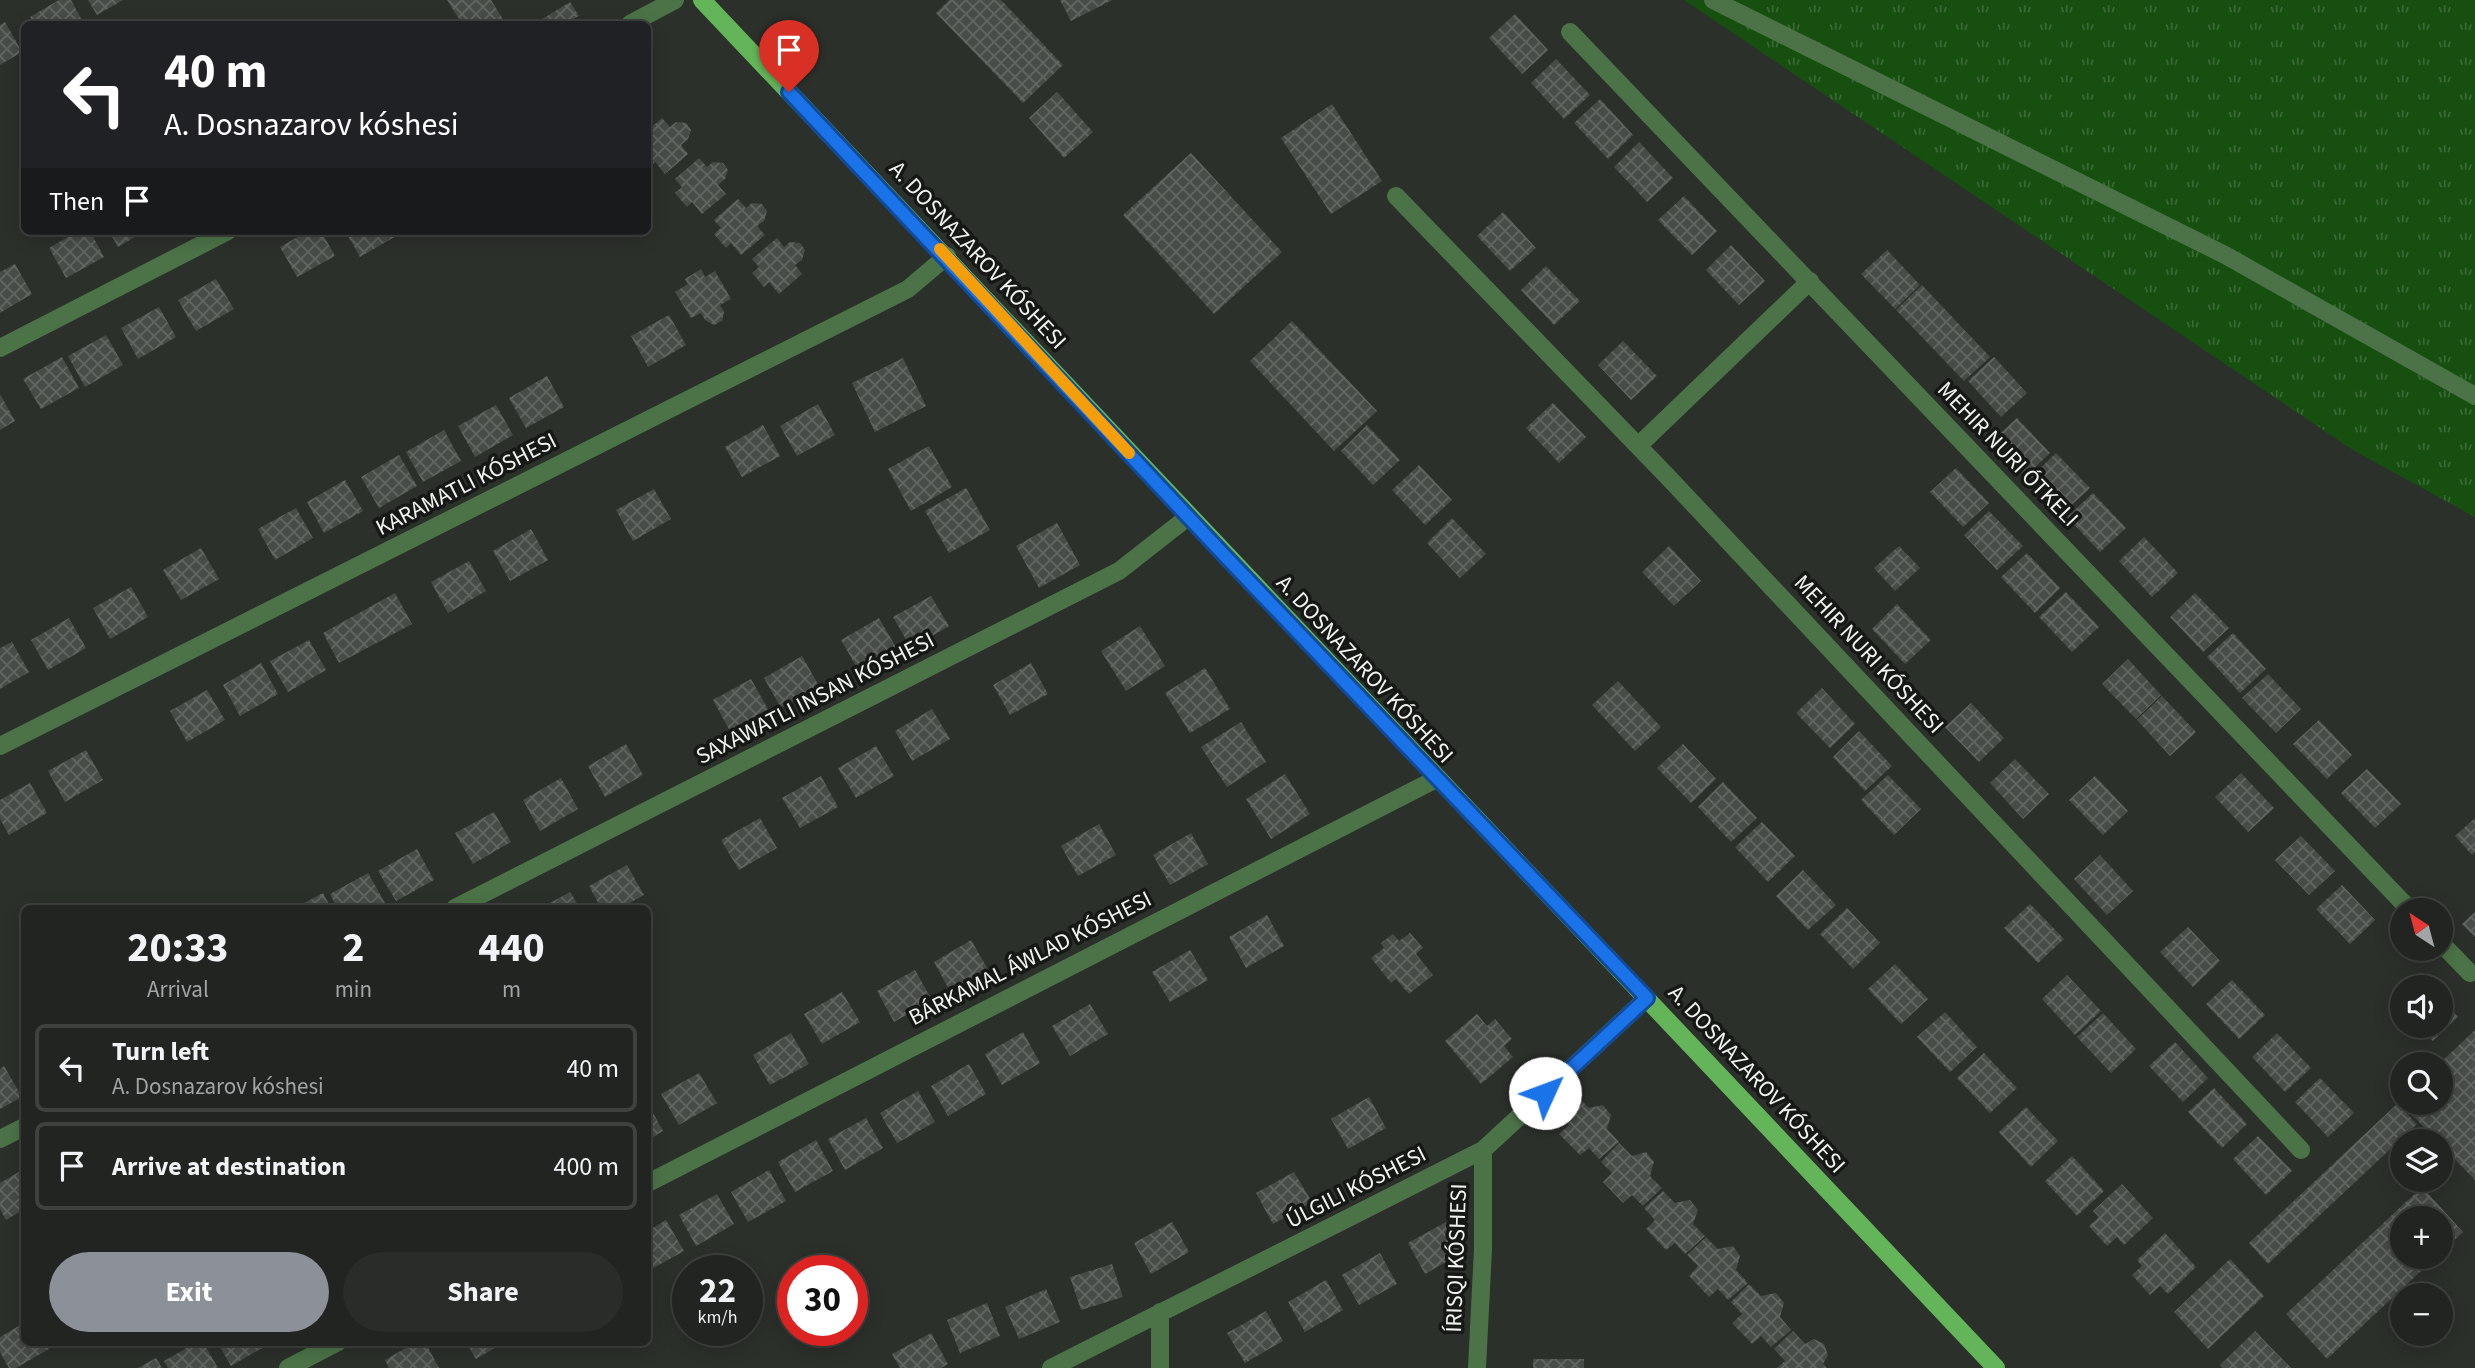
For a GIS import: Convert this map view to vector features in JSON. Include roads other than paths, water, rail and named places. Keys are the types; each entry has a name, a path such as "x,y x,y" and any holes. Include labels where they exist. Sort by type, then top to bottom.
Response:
{"main road":[{"name":"A. DOSNAZAROV KÓSHESI","path":"702,0 947,256 1188,517 1996,1368"}],"street":[{"path":"636,21 675,0"},
{"path":"1713,0 2225,256 2475,397"},
{"path":"1570,32 2399,898"},
{"path":"1396,196 1638,446 2301,1150"},
{"path":"0,348 220,235"},
{"path":"0,746 908,289 947,256"},
{"path":"1638,446 1810,281"},
{"path":"461,905 1119,571 1188,517"},
{"name":"BÁRKAMAL ÁWLAD KÓSHESI","path":"651,1181 1436,779"},
{"path":"2454,956 2470,973"},
{"name":"ÚLGILI KÓSHESI","path":"1052,1368 1483,1150 1647,998"},
{"path":"0,1139 21,1128"},
{"path":"1477,1368 1483,1249 1483,1150"},
{"path":"1160,1312 1160,1368"},
{"path":"288,1368 330,1346"}]}
